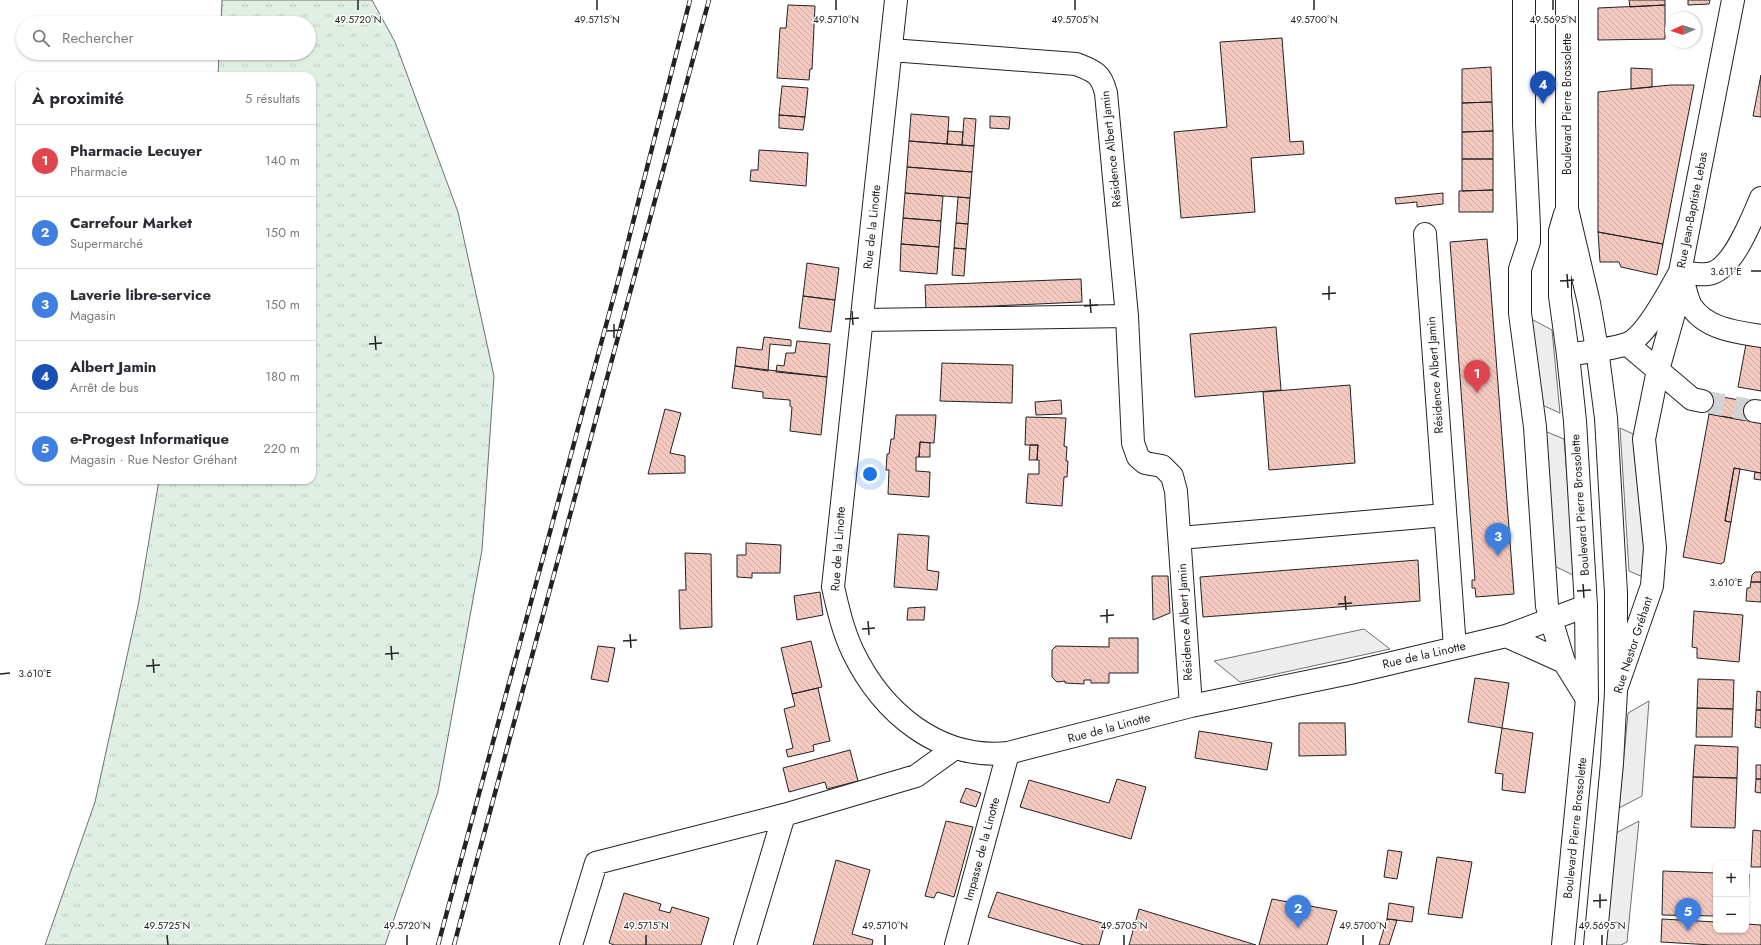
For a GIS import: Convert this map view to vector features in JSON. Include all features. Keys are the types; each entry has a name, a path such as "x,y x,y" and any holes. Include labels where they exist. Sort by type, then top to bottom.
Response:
{"street":[{"name":"Rue de la Linotte","path":"896,0 833,587 839,616 852,651 867,678 885,703 907,722 923,733 955,748 990,755 1008,753 1190,706 1280,688 1506,636 1586,606"},
{"path":"1524,0 1524,124 1529,242 1520,269 1520,313 1535,427 1547,606 1564,662 1587,700"},
{"name":"Boulevard Pierre Brossolette","path":"1567,0 1567,209 1581,265 1597,350 1606,418 1615,586 1616,691"},
{"name":"Rue Jean-Baptiste Lebas","path":"1627,344 1638,336 1659,308 1680,272 1733,0"},
{"name":"Résidence Albert Jamin","path":"891,50 1076,64 1092,70 1103,80 1106,93 1126,316 1133,443 1138,457 1145,463 1162,466 1172,476 1176,491 1190,706"},
{"path":"1761,198 1738,248 1727,264 1710,274 1680,272 1691,305 1702,318 1727,330 1761,336"},
{"name":"Boulevard Pierre Brossolette","path":"1563,945 1587,700 1586,606 1575,421 1560,296 1560,231 1567,209"},
{"path":"1529,242 1560,231"},
{"name":"Résidence Albert Jamin","path":"1425,234 1455,648"},
{"name":"Rue Nestor Gréhant","path":"1595,945 1612,763 1616,691 1652,586 1655,548 1644,439 1658,370 1676,306 1680,272"},
{"path":"862,320 1126,316"},
{"path":"1568,355 1627,344 1692,399 1702,401"},
{"path":"1180,538 1445,515"},
{"path":"1506,636 1564,662"},
{"path":"571,945 596,863 784,815 916,776 955,748"},
{"name":"Impasse de la Linotte","path":"956,945 1008,753"},
{"path":"745,945 784,815"}],"green space":[{"path":"222,0 372,0 395,42 458,212 494,376 482,550 438,792 385,945 45,945 95,802 138,606 158,484 316,484 316,72 218,72 219,60 316,60 316,16 221,16"}],"shaded area":[{"path":"1520,313 1552,330 1560,413 1531,400"},
{"path":"1535,427 1564,439 1575,576 1544,561"},
{"path":"1620,428 1644,439 1652,581 1629,571"},
{"path":"1364,629 1390,649 1240,682 1214,661"},
{"path":"1649,701 1642,796 1619,808 1628,713"},
{"path":"1639,821 1627,942 1621,945 1606,945 1616,833"}],"building":[{"path":"1629,0 1665,0 1665,5 1630,7"},
{"path":"1688,0 1710,0 1709,4 1688,5"},
{"path":"788,5 815,6 812,69 810,69 809,80 777,78 780,28 786,28"},
{"path":"1665,5 1665,39 1598,40 1598,8"},
{"path":"1282,38 1290,142 1303,141 1304,154 1251,158 1255,212 1181,218 1174,132 1227,127 1220,42"},
{"path":"1491,67 1492,102 1462,103 1462,69"},
{"path":"1631,68 1652,69 1652,87 1631,89"},
{"path":"1761,75 1761,117 1753,116"},
{"path":"1671,85 1694,85 1663,244 1598,232 1598,92"},
{"path":"782,86 808,88 805,117 779,115"},
{"path":"1492,102 1493,131 1462,132 1462,103"},
{"path":"911,114 949,117 947,144 909,141"},
{"path":"779,115 805,117 803,130 779,128"},
{"path":"990,116 1010,117 1009,129 990,128"},
{"path":"964,118 976,119 974,146 962,145"},
{"path":"948,131 963,132 962,145 947,144"},
{"path":"1493,131 1493,159 1462,159 1462,132"},
{"path":"909,141 974,146 972,172 907,167"},
{"path":"759,150 808,153 806,186 750,181 751,170 758,170"},
{"path":"1462,159 1493,159 1493,190 1462,191"},
{"path":"907,167 972,172 970,198 905,193"},
{"path":"1493,190 1493,212 1459,212 1459,191"},
{"path":"905,193 943,196 941,221 903,218"},
{"path":"1443,193 1443,204 1417,207 1417,202 1396,204 1395,198"},
{"path":"958,197 970,198 968,224 956,223"},
{"path":"903,218 941,221 939,247 901,244"},
{"path":"956,223 968,224 966,249 954,248"},
{"path":"1598,232 1663,244 1657,275 1621,267 1619,262 1600,262"},
{"path":"1487,239 1514,594 1476,597 1475,588 1472,588 1472,580 1475,580 1450,242"},
{"path":"901,244 939,247 937,274 900,271"},
{"path":"954,248 966,249 964,276 952,275"},
{"path":"807,263 839,268 835,300 803,296"},
{"path":"1081,279 1082,302 926,309 925,285"},
{"path":"803,296 835,300 831,332 799,328"},
{"path":"1276,327 1281,390 1195,397 1190,334"},
{"path":"764,337 791,340 791,346 770,344 768,371 735,366 737,347 762,350"},
{"path":"797,341 830,344 827,377 776,372 777,365 784,366 786,353 795,353"},
{"path":"1746,344 1761,347 1761,391 1738,387"},
{"path":"942,363 1013,365 1012,403 940,401"},
{"path":"735,366 827,377 821,435 790,431 792,407 790,406 790,400 763,398 763,392 732,388"},
{"path":"1350,385 1355,463 1269,470 1263,392"},
{"path":"1711,395 1745,401 1741,420 1709,414"},
{"path":"1061,400 1062,414 1036,415 1035,402"},
{"path":"1745,401 1755,403 1752,421 1741,420"},
{"path":"665,409 681,413 670,453 685,456 685,473 648,474"},
{"path":"1709,414 1761,423 1761,473 1734,468 1725,521 1731,522 1724,562 1721,564 1683,557"},
{"path":"896,415 936,415 934,443 920,442 919,457 916,457 916,471 930,472 929,497 888,494 889,470 886,470 887,454 889,454 891,439 894,439"},
{"path":"1026,417 1066,418 1064,446 1067,447 1066,461 1068,461 1067,477 1064,477 1062,506 1026,503 1028,474 1039,474 1039,460 1037,460 1038,445 1025,445"},
{"path":"920,442 930,443 930,457 919,457"},
{"path":"1030,445 1038,445 1037,460 1029,460"},
{"path":"1734,468 1740,469 1731,522 1725,521"},
{"path":"1755,472 1761,473 1761,480 1754,479"},
{"path":"898,534 929,536 927,570 939,572 937,590 894,587"},
{"path":"746,543 781,545 780,573 752,573 752,578 737,577 737,555 746,555"},
{"path":"685,553 711,554 712,627 680,629 679,590 686,590"},
{"path":"1418,560 1420,601 1203,617 1200,577"},
{"path":"1755,572 1761,572 1761,602 1746,601 1747,588 1750,588 1752,575"},
{"path":"1152,576 1168,576 1170,613 1153,620"},
{"path":"820,592 823,615 797,620 794,596"},
{"path":"925,607 924,620 907,620 908,608"},
{"path":"1694,611 1743,615 1739,662 1697,658 1697,648 1692,647"},
{"path":"1109,638 1138,638 1138,673 1109,673 1109,683 1091,683 1091,680 1084,680 1084,684 1065,683 1065,681 1057,682 1052,677 1052,650 1056,646 1109,647"},
{"path":"811,641 822,687 792,694 781,648"},
{"path":"598,646 615,648 608,682 591,679"},
{"path":"1475,678 1509,683 1502,728 1468,722"},
{"path":"1698,679 1734,680 1733,709 1697,708"},
{"path":"818,688 830,741 813,745 814,751 788,757 786,750 793,748 784,709 795,706 792,694"},
{"path":"1757,691 1761,692 1761,710 1756,710"},
{"path":"1697,708 1733,709 1732,737 1696,737"},
{"path":"1756,710 1761,710 1761,728 1755,727"},
{"path":"1299,723 1345,723 1346,755 1299,756"},
{"path":"1502,728 1533,733 1525,793 1502,790 1503,774 1495,773"},
{"path":"1199,731 1272,743 1267,770 1195,758"},
{"path":"1695,745 1738,747 1737,778 1693,777"},
{"path":"850,750 858,781 827,789 825,782 789,792 783,768"},
{"path":"1756,765 1761,765 1761,779 1756,779"},
{"path":"1693,777 1737,778 1735,828 1691,827"},
{"path":"1117,779 1146,787 1131,839 1020,807 1029,780 1109,803"},
{"path":"1756,779 1761,779 1761,793 1755,792"},
{"path":"966,788 981,793 976,807 960,802"},
{"path":"946,821 973,827 954,897 937,892 934,898 925,896"},
{"path":"1753,830 1761,831 1761,867 1751,867"},
{"path":"1388,850 1402,852 1397,879 1384,877"},
{"path":"1437,857 1472,862 1462,918 1428,914"},
{"path":"836,860 870,870 852,934 873,940 872,945 813,945"},
{"path":"1663,871 1713,873 1713,916 1662,915"},
{"path":"997,892 1105,924 1099,945 1084,945 988,917"},
{"path":"624,893 661,904 659,910 670,913 672,907 709,918 701,945 614,945 609,943"},
{"path":"1272,899 1337,911 1327,945 1259,945"},
{"path":"1389,903 1414,907 1412,922 1387,919"},
{"path":"1139,909 1256,945 1129,945"},
{"path":"1387,919 1397,920 1389,945 1379,945"},
{"path":"1662,919 1713,922 1713,933 1749,933 1749,924 1761,925 1761,945 1712,945 1661,942"}],"tunnel":[{"path":"1702,401 1755,411"}],"railway":[{"path":"438,945 618,281 690,0"},
{"path":"454,945 709,0"}],"place":[{"name":"Albert Jamin","path":"1543,104"},
{"name":"Pharmacie Lecuyer","path":"1477,393"},
{"name":"Laverie libre-service","path":"1498,556"},
{"name":"Carrefour Market","path":"1298,928"},
{"name":"e-Progest Informatique","path":"1688,931"}]}
